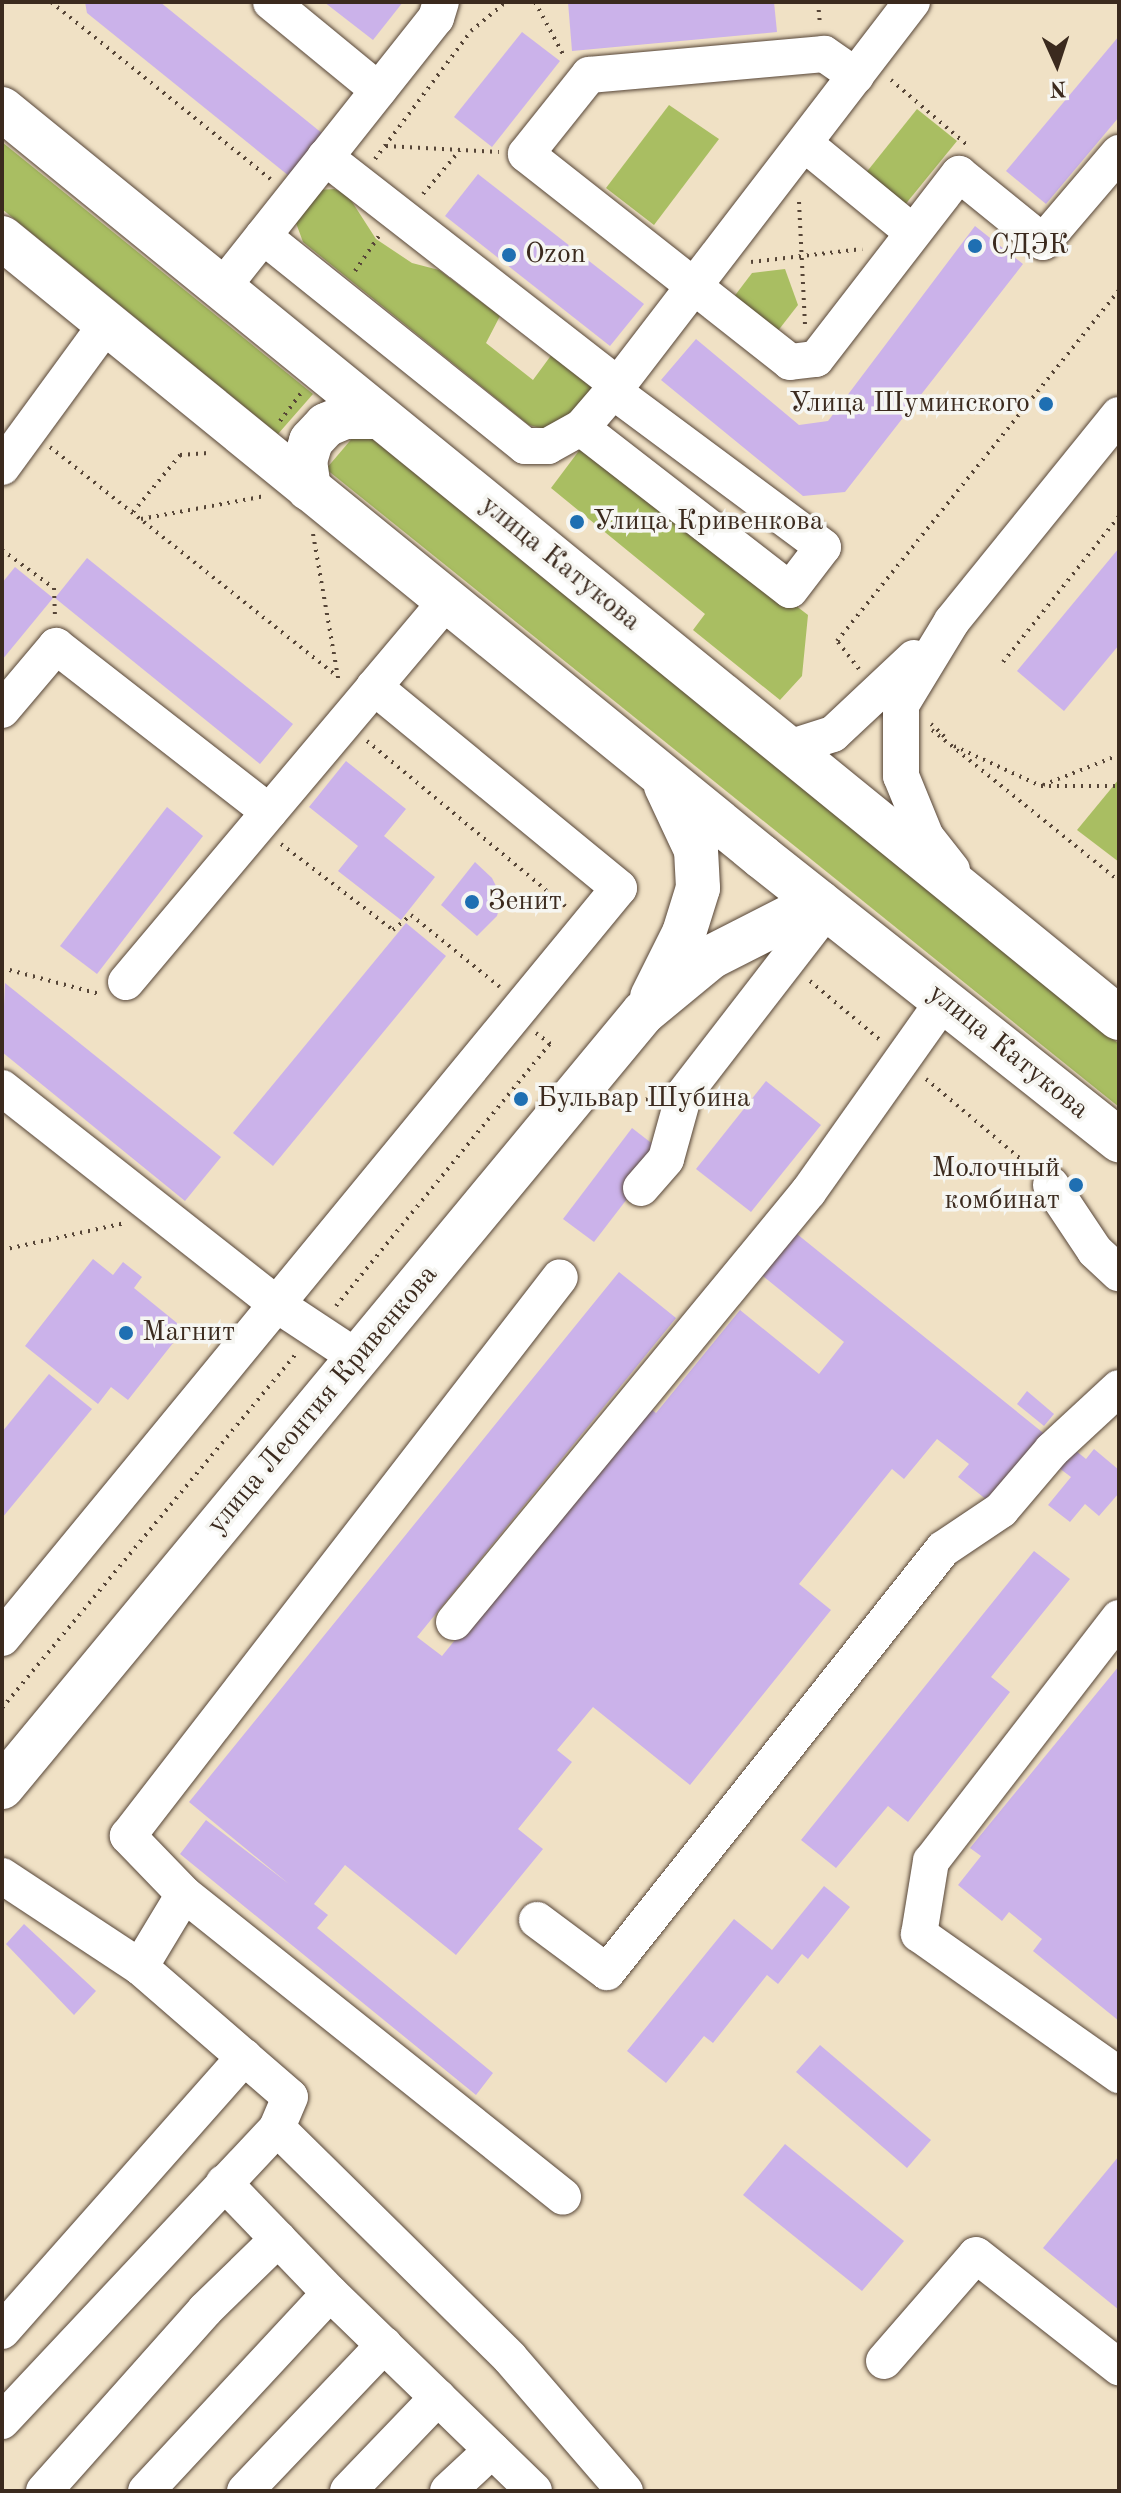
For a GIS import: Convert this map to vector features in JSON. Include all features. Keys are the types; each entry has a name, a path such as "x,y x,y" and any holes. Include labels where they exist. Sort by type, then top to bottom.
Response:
{"main road":[{"name":"улица Катукова","path":"2,109 1119,1018"},
{"name":"улица Катукова","path":"2,238 108,322 296,504 448,599 823,906 1119,1140"},
{"path":"296,504 311,441 326,425 345,417 378,417"},
{"path":"643,1013 684,933 698,888 696,850 659,773"},
{"path":"643,1013 711,957 823,906"},
{"name":"улица Леонтия Кривенкова","path":"2,1787 643,1013"}],"street":[{"path":"271,2 378,90"},
{"path":"221,289 436,18 441,2"},
{"path":"263,236 525,446 548,446 581,428 616,388 912,2"},
{"path":"861,68 824,54 589,75 526,154 701,278 790,362 816,359 906,238 959,174 1043,242 1119,153"},
{"path":"801,150 906,238"},
{"path":"325,157 401,220 823,547 790,590 581,428"},
{"path":"2,467 108,322"},
{"path":"977,903 926,837 901,776 902,707 952,621 1119,415"},
{"path":"126,982 448,599"},
{"path":"2,710 56,646 263,819"},
{"path":"2,1638 279,1306 439,1101 619,888 374,687"},
{"path":"789,748 902,707"},
{"path":"641,1188 666,1159 684,1094 823,906"},
{"path":"454,1622 809,1191 944,1000"},
{"path":"2,1088 279,1306 358,1358"},
{"path":"1051,1185 1095,1251 1119,1273"},
{"path":"560,1277 128,1836 184,1894 563,2197"},
{"path":"537,1920 607,1972 943,1549 1001,1510 1052,1450 1119,1388"},
{"path":"1119,1618 931,1861 919,1934 1119,2075"},
{"path":"2,1876 140,1967 290,2097 277,2128 6,2409"},
{"path":"140,1967 184,1894"},
{"path":"2,2331 244,2057"},
{"path":"277,2128 510,2358 625,2491"},
{"path":"224,2183 330,2293 534,2491"},
{"path":"44,2491 205,2310 278,2239"},
{"path":"884,2361 976,2255 1119,2367"},
{"path":"146,2491 330,2293"},
{"path":"245,2491 384,2345"},
{"path":"348,2491 438,2397"},
{"path":"448,2491 492,2450"}],"path":[{"path":"51,2 293,198"},
{"path":"356,183 471,31 506,2"},
{"path":"535,2 580,86"},
{"path":"861,68 976,152"},
{"path":"386,146 526,154"},
{"path":"339,296 376,239 401,220 460,150"},
{"path":"801,150 801,255 807,360"},
{"path":"701,278 801,255 906,238"},
{"path":"1119,290 837,641 902,707 1119,881"},
{"path":"29,430 338,676"},
{"path":"133,512 180,455 225,453"},
{"path":"141,519 296,504 338,676 344,722 587,925"},
{"path":"1003,662 1119,516"},
{"path":"2,550 54,588 56,646"},
{"path":"902,707 954,745 1041,786 1119,786"},
{"path":"1041,786 1119,755"},
{"path":"263,819 393,930 411,915 522,1005"},
{"path":"2,968 109,996 126,982"},
{"path":"2,1708 550,1044"},
{"path":"2,1250 163,1214"}],"green space":[{"path":"669,105 719,139 654,225 606,188"},
{"path":"917,109 957,141 904,206 865,174"},
{"path":"2,142 313,394 278,434 2,209"},
{"path":"334,189 347,194 376,239 412,263 439,270 500,316 486,343 533,380 555,350 596,384 562,425 548,430 529,425 303,242 296,223 318,190"},
{"path":"785,269 798,305 777,332 733,298 752,273"},
{"path":"360,429 1119,1044 1119,1107 326,469"},
{"path":"581,448 592,449 808,615 802,676 780,700 693,630 705,614 551,488"},
{"path":"1119,779 1119,862 1077,830"}],"building":[{"path":"85,2 160,2 323,134 289,176 87,13"},
{"path":"324,2 403,2 373,40"},
{"path":"568,2 774,2 777,32 572,51"},
{"path":"522,32 560,61 492,147 454,117"},
{"path":"1119,36 1119,117 1046,204 1006,171"},
{"path":"478,174 644,304 610,346 445,216"},
{"path":"975,226 1023,264 845,492 803,496 661,380 696,339 799,425 828,421"},
{"path":"1119,548 1119,645 1064,711 1017,671"},
{"path":"87,558 293,724 260,764 55,598"},
{"path":"15,567 53,598 2,660 2,583"},
{"path":"346,761 406,809 384,836 435,877 401,920 338,871 358,846 309,807"},
{"path":"167,807 203,836 97,974 60,946"},
{"name":"Зенит","path":"475,862 492,878 502,898 497,916 477,936 441,905"},
{"path":"406,923 446,956 273,1166 233,1133"},
{"path":"5,983 221,1157 185,1201 2,1052"},
{"path":"766,1081 821,1125 751,1212 696,1169"},
{"path":"632,1128 663,1152 594,1242 563,1219"},
{"path":"792,1230 1047,1436 992,1504 958,1477 969,1464 937,1439 904,1479 892,1469 799,1584 831,1610 690,1785 593,1707 557,1750 572,1762 518,1829 543,1849 456,1955 345,1865 314,1904 328,1915 317,1928 493,2073 476,2095 180,1854 206,1820 289,1884 189,1802 619,1272 676,1318 417,1637 442,1656 646,1405 656,1413 740,1310 819,1374 844,1342 758,1272"},
{"path":"93,1259 113,1275 123,1262 142,1277 134,1288 177,1323 177,1338 128,1400 111,1387 98,1404 25,1346"},
{"path":"49,1374 92,1409 2,1518 2,1432"},
{"path":"1027,1391 1054,1414 1044,1426 1017,1404"},
{"path":"1094,1449 1119,1470 1119,1493 1099,1516 1085,1504 1070,1522 1048,1505 1071,1477 1059,1468 1075,1450 1086,1459"},
{"path":"1034,1551 1070,1579 991,1677 1010,1692 908,1822 888,1806 836,1868 801,1840"},
{"path":"1119,1666 1119,2021 1033,1951 1042,1939 1009,1912 1002,1921 958,1885 981,1856 970,1848"},
{"path":"824,1886 850,1907 808,1959 802,1954 778,1984 767,1975 713,2043 704,2036 666,2083 627,2051 734,1919 772,1950"},
{"path":"24,1924 96,1991 74,2015 6,1944"},
{"path":"820,2045 931,2140 907,2168 796,2072"},
{"path":"785,2144 904,2241 862,2291 743,2195"},
{"path":"1119,2156 1119,2310 1043,2248"}],"place":[{"name":"СДЭК","path":"975,246"},
{"name":"Ozon","path":"509,255"},
{"name":"Улица Шуминского","path":"1046,404"},
{"name":"Улица Кривенкова","path":"577,522"},
{"name":"Зенит","path":"472,902"},
{"name":"Бульвар Шубина","path":"521,1099"},
{"name":"Молочный комбинат","path":"1076,1185"},
{"name":"Магнит","path":"126,1333"}]}
